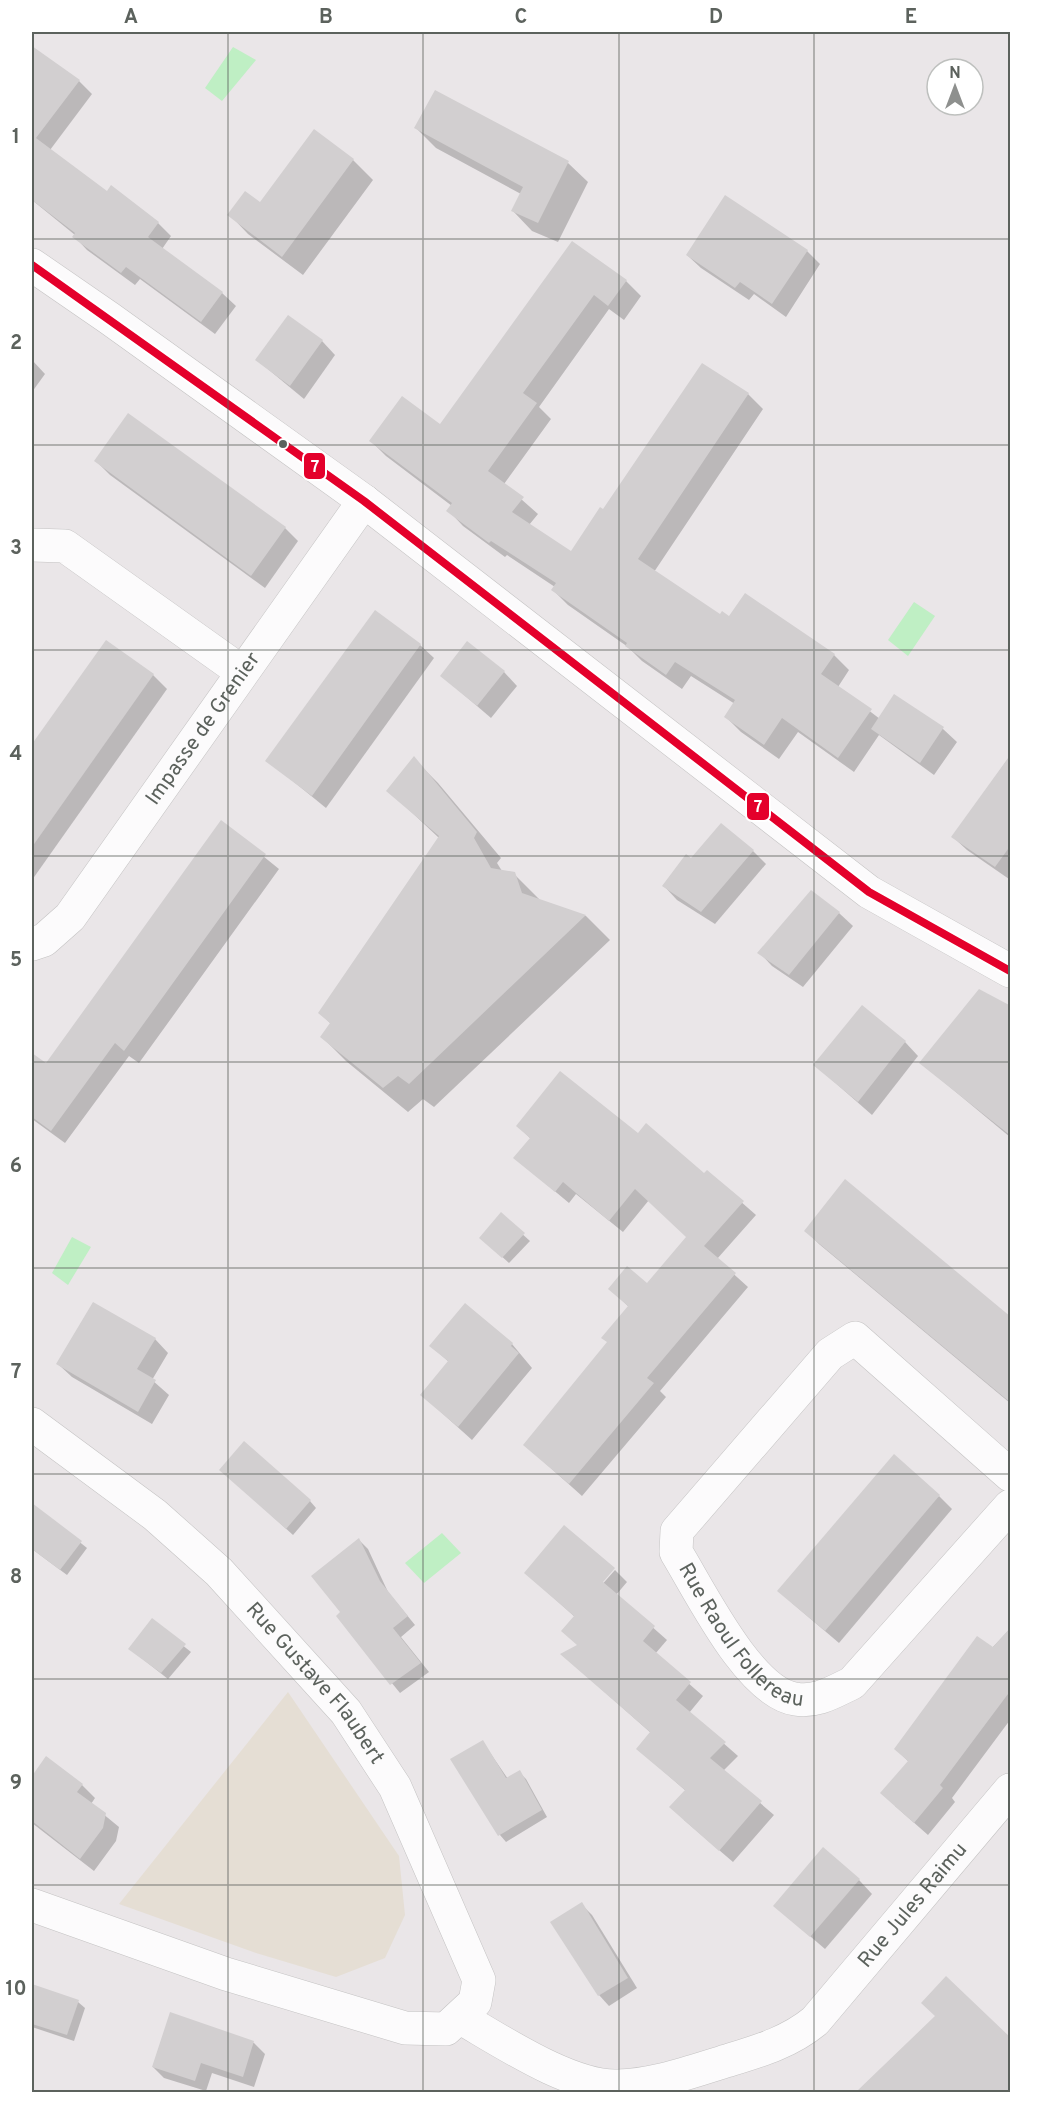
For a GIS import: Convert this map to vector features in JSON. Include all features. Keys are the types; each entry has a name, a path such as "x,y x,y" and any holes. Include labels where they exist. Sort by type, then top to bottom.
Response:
{"street":[{"path":"32,265 110,318 364,501 869,892 1011,970"},
{"name":"Impasse de Grenier","path":"32,944 44,939 70,917 364,501"},
{"path":"32,545 65,546 243,672"},
{"name":"Rue Raoul Follereau","path":"1011,1475 855,1338 830,1354 677,1531 676,1552 747,1666 781,1695 796,1700 819,1699 852,1683 1011,1506"},
{"name":"Rue Gustave Flaubert","path":"32,1424 155,1515 219,1572 346,1712 395,1787 479,1980 476,2002 461,2018"},
{"name":"Rue Jules Raimu","path":"461,2018 536,2061 587,2081 617,2087 665,2081 796,2037 815,2022 1011,1790"},
{"path":"32,1905 226,1974 405,2028 446,2029 461,2018"}],"shaded area":[{"path":"233,47 256,60 222,101 205,88"},
{"path":"914,602 935,616 908,656 888,640"},
{"path":"72,1237 91,1247 68,1285 52,1273"},
{"path":"442,1533 461,1553 424,1583 405,1563"},
{"path":"288,1692 399,1856 405,1915 385,1958 336,1977 256,1953 119,1904"}],"building":[{"path":"32,46 80,80 36,138 107,191 111,185 159,222 148,237 223,292 201,322 126,267 121,273 72,237 75,233 32,200"},
{"path":"435,90 569,161 538,223 511,211 523,187 414,128"},
{"path":"314,129 354,159 282,257 227,215 245,191 260,202"},
{"path":"725,195 808,250 772,304 740,282 735,288 686,255"},
{"path":"572,241 627,280 608,306 594,295 523,393 537,403 488,471 524,497 512,512 571,551 600,507 603,509 702,363 749,393 638,559 720,614 722,611 729,616 745,593 835,654 821,674 872,709 838,758 782,718 764,745 724,717 735,700 675,662 666,675 625,646 627,643 551,590 556,583 491,541 489,543 446,511 452,503 369,441 402,396 440,424"},
{"path":"288,315 323,340 290,386 255,360"},
{"path":"128,413 286,527 251,576 94,461"},
{"path":"375,610 421,644 312,796 265,761"},
{"path":"106,640 154,674 32,847 32,744"},
{"path":"467,641 505,671 477,706 440,676"},
{"path":"894,694 944,727 920,763 871,729"},
{"path":"1011,754 1011,845 995,867 951,837"},
{"path":"414,756 477,832 474,838 491,868 515,872 522,893 586,915 409,1084 398,1076 383,1088 320,1037 330,1023 318,1013 439,836 386,791"},
{"path":"221,820 266,854 124,1051 115,1043 51,1131 32,1117 32,1053 46,1063"},
{"path":"721,823 754,850 701,912 662,886 686,854 691,858"},
{"path":"811,890 840,912 789,975 757,953"},
{"path":"979,989 1011,1006 1011,1136 919,1063"},
{"path":"862,1005 906,1041 858,1102 813,1065"},
{"path":"560,1071 638,1133 646,1123 704,1173 707,1170 744,1201 704,1246 736,1273 647,1378 654,1383 569,1484 523,1445 607,1342 601,1338 628,1306 608,1289 627,1266 647,1283 686,1237 635,1189 609,1221 563,1182 555,1192 513,1158 530,1138 516,1126"},
{"path":"845,1179 1011,1317 1011,1403 804,1231"},
{"path":"501,1212 525,1233 502,1258 479,1238"},
{"path":"93,1302 156,1338 137,1369 156,1380 138,1412 56,1364"},
{"path":"465,1303 513,1343 511,1346 519,1353 458,1427 420,1395 448,1361 429,1346"},
{"path":"244,1441 311,1500 286,1529 219,1470"},
{"path":"894,1454 940,1495 825,1631 777,1591"},
{"path":"32,1503 82,1541 60,1570 32,1549"},
{"path":"564,1525 615,1568 603,1582 655,1626 643,1641 691,1682 676,1700 726,1742 710,1758 762,1801 719,1851 669,1807 685,1790 636,1749 650,1732 560,1654 577,1645 561,1631 574,1616 524,1573"},
{"path":"359,1538 380,1581 408,1616 393,1628 421,1663 390,1685 336,1616 340,1612 311,1576"},
{"path":"152,1618 186,1644 161,1673 128,1649"},
{"path":"1011,1627 1011,1690 940,1785 943,1788 914,1823 880,1793 908,1761 894,1749 977,1636 993,1647"},
{"path":"483,1740 506,1778 520,1770 542,1810 498,1836 450,1759"},
{"path":"46,1756 83,1784 77,1792 106,1813 103,1828 80,1859 32,1821 32,1776"},
{"path":"823,1847 860,1879 810,1937 773,1906"},
{"path":"582,1902 628,1978 598,1996 550,1922"},
{"path":"946,1976 1011,2038 1011,2092 856,2092 935,2016 921,2003"},
{"path":"32,1984 79,2000 67,2035 32,2024"},
{"path":"170,2012 254,2041 243,2077 201,2063 195,2081 152,2067"}],"transit line":[{"name":"7","path":"32,265 364,501 869,892 1010,971"}]}
